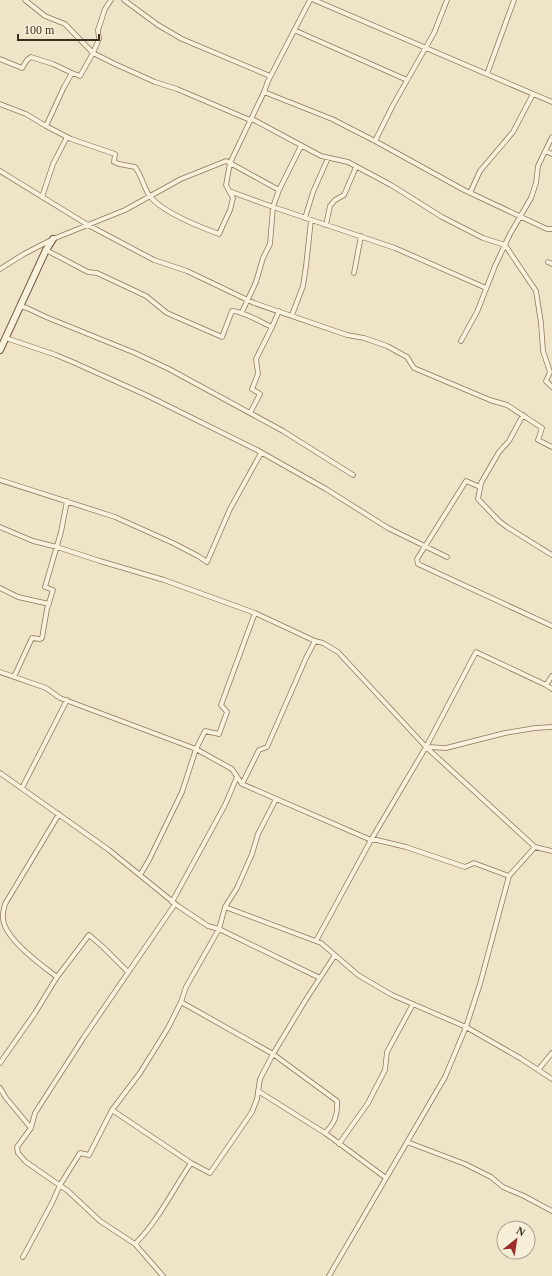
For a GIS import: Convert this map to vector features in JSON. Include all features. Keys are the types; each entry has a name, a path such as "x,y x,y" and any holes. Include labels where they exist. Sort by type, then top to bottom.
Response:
{"street":[{"path":"25,0 30,2 45,16 65,24 93,53 155,82 177,89 250,120 254,120 321,156 348,162 391,185 442,217 483,238 506,245 536,291 541,323 543,351 550,372 546,381 552,387"},
{"path":"0,59 22,68 31,57 54,64 80,76 99,39 98,30 105,9 111,0"},
{"path":"124,0 158,25 182,39 270,76"},
{"path":"0,104 26,114 68,137 115,154 114,162 135,167 138,171 140,180 150,196 161,206 191,223 220,234 230,210 233,198 226,185 230,163 264,92 270,76 310,0"},
{"path":"314,0 552,102"},
{"path":"375,141 440,20 447,0"},
{"path":"487,74 514,0"},
{"path":"294,30 407,80"},
{"path":"46,126 72,73"},
{"path":"264,92 332,119 470,193 547,229 552,229"},
{"path":"470,193 480,171 513,132 533,94"},
{"path":"42,197 53,164 68,137"},
{"path":"461,341 477,312 486,288 520,216 531,198 536,183 538,166 552,137"},
{"path":"242,312 249,300 263,258 270,244 272,207 301,146"},
{"path":"545,151 552,154"},
{"path":"305,218 313,192 328,158"},
{"path":"0,269 24,254 53,239 125,210 181,179 226,161 279,190"},
{"path":"326,225 330,206 335,200 344,195 356,167"},
{"path":"0,171 88,225 154,260 187,271 249,300 347,335 364,338 387,346 407,357 414,368 490,400 507,405 542,428 538,440 552,447"},
{"path":"229,190 272,207 395,248 486,288"},
{"path":"292,315 303,286 311,220"},
{"path":"354,273 361,236"},
{"path":"0,350 3,340 46,250 53,239"},
{"path":"46,250 88,272 97,273 146,296 167,312 222,338 232,311 237,310 272,327"},
{"path":"20,306 135,353 187,379 283,431 353,475"},
{"path":"250,413 260,394 252,389 258,374 256,359 279,311"},
{"path":"3,340 56,355 146,395 261,453 326,489 388,528 447,557"},
{"path":"523,415 510,441 488,469 481,483 478,498 499,521 552,556"},
{"path":"0,480 115,517 173,543 207,562 230,509 261,453"},
{"path":"480,487 466,481 418,559 418,564 552,626"},
{"path":"14,677 32,638 42,638 49,604 54,590 45,587 57,546 67,501"},
{"path":"0,527 33,541 57,546 100,561 164,580 255,613 338,652 426,747 535,847 552,851"},
{"path":"0,588 18,597 49,604"},
{"path":"140,876 182,792 196,749 205,731 219,734 227,712 221,704 255,613"},
{"path":"242,784 259,750 267,747 304,662 315,641"},
{"path":"316,941 371,840 426,747 476,652 552,689"},
{"path":"0,672 46,688 60,698 196,749 232,769 242,784 371,840 406,847 466,867 474,863 509,876"},
{"path":"546,685 552,676"},
{"path":"22,788 67,700"},
{"path":"426,747 446,748 505,733 534,728 552,727"},
{"path":"0,773 59,814 84,834 109,850 173,903 208,926 219,929 320,978"},
{"path":"163,1276 135,1244 100,1221 68,1191 26,1162 18,1153 17,1147 31,1128 35,1113 173,903 225,805 237,777"},
{"path":"23,1257 60,1185 80,1153 90,1155 112,1110 140,1074 168,1028 181,1002 186,987 219,929 225,907 237,888 252,854 258,834 276,799"},
{"path":"57,977 30,956 20,946 6,928 3,919 5,904 59,814"},
{"path":"329,1276 445,1077 466,1027 480,984 509,876 535,847"},
{"path":"225,907 321,943 358,975 392,995 466,1027 552,1079"},
{"path":"0,1063 35,1013 57,977 89,935 128,972"},
{"path":"112,1110 191,1163 210,1173 252,1112 257,1098 260,1079 273,1054 335,955"},
{"path":"181,1002 273,1054 337,1101 338,1112 329,1129 325,1133"},
{"path":"339,1144 368,1103 385,1070 387,1052 413,1004"},
{"path":"538,1070 552,1053"},
{"path":"0,1088 6,1098 31,1128"},
{"path":"258,1091 325,1133 386,1178"},
{"path":"407,1142 465,1164 491,1177 503,1188 524,1196 552,1211"},
{"path":"135,1244 144,1235 158,1216 191,1163"}]}
